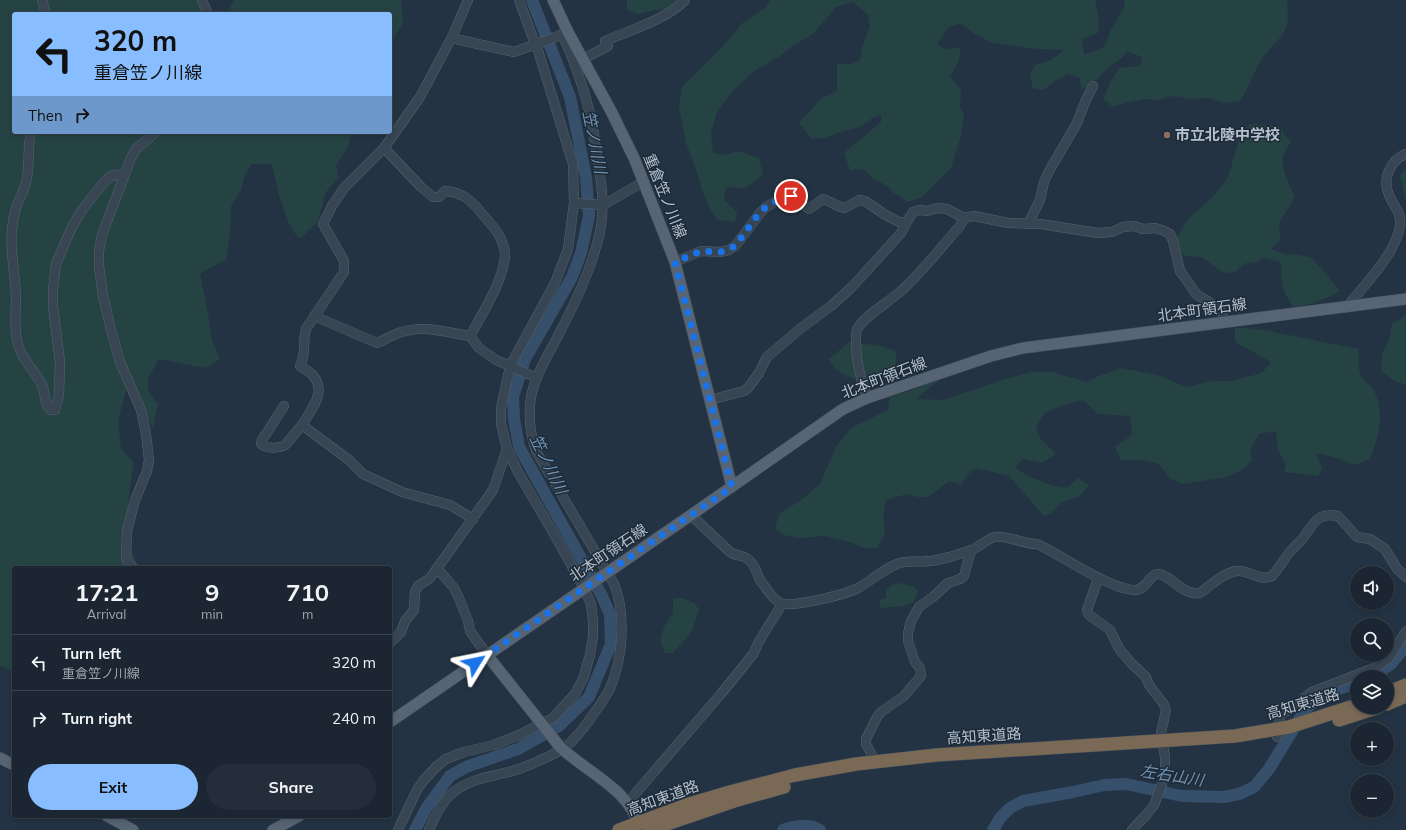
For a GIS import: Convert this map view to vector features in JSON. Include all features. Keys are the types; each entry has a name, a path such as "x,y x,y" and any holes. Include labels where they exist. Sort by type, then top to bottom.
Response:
{"highway":[{"path":"1394,690 1406,685"},
{"path":"1394,701 1406,696"},
{"name":"高知東道路","path":"1306,726 1350,708"},
{"name":"高知東道路","path":"619,830 643,828 795,784 860,772 936,763 1163,745 1282,732 1351,714"},
{"name":"高知東道路","path":"643,828 686,805 730,792 795,775 875,761 937,755 1163,745"}],"main road":[{"name":"重倉笠ノ川線","path":"553,0 563,34 583,59 634,158 642,182 675,262 732,487"},
{"name":"北本町領石線","path":"392,721 843,409 867,398 991,356 1023,348 1346,308 1406,299"},
{"path":"487,655 562,748 569,755 610,785 628,802 643,828"},
{"path":"0,758 12,764"},
{"path":"111,818 133,830"},
{"path":"273,830 295,818"}],"street":[{"path":"42,0 45,12"},
{"path":"202,0 207,12"},
{"path":"284,406 262,440 262,445 273,448 287,444 289,439 302,425 319,392 316,381 307,370 300,366 304,359 304,335 314,316 344,272 344,261 323,224 332,206 344,188 384,148 420,97 452,37 468,0"},
{"path":"398,830 417,790 436,766 446,759 464,752 494,745 543,725 553,718 575,694 583,679 590,655 593,636 591,604 558,540 518,472 508,449 501,424 501,408 513,367 555,283 568,249 575,203 573,164 559,122 537,44 519,0"},
{"path":"583,59 608,46 605,41 660,18 685,0"},
{"path":"429,830 441,806 448,796 457,790 474,781 518,769 546,758 562,748 582,730 611,686 619,659 621,614 617,592 536,451 532,437 529,415 531,396 536,378 572,307 584,279 598,238 602,205 602,188 593,128 574,62 563,34 514,52 452,37"},
{"path":"1028,224 1040,200 1044,182 1048,173 1077,123 1093,86"},
{"path":"31,134 26,184 15,211 12,230 11,252 16,297 15,314 17,339 21,353 43,386 46,406 50,410 55,410 59,395 60,362 53,307 53,289 56,264 71,229 82,210 104,182 111,176 124,174"},
{"path":"132,566 126,558 126,531 149,460 146,434 140,410 125,376 111,330 103,296 99,266 99,251 102,235 120,190 124,174 136,149 154,134"},
{"path":"384,148 421,187 433,197 439,197 445,191 467,197 475,204 501,238 505,255 502,270 490,299 470,336"},
{"path":"1346,308 1383,262 1398,235 1400,217 1398,209 1388,194 1386,176 1395,161 1406,154"},
{"path":"575,203 602,205 642,182"},
{"path":"675,262 701,251 720,252 728,250 736,245 760,212 787,195 797,199 809,209 822,199 838,207 845,208 859,200 865,201 884,214 899,222 906,223"},
{"path":"710,400 744,391 749,387 759,373 767,357 802,328 832,306 852,287 901,233 913,212 937,208 947,210 964,218 974,216 1008,222 1040,224 1098,233 1112,232 1134,226 1143,229 1155,228 1162,230 1170,234 1180,271 1196,294 1217,307 1222,313 1224,322"},
{"path":"867,398 858,367 855,347 856,330 868,317 888,302 918,275 960,226 964,218"},
{"path":"314,316 377,343 394,334 410,329 426,328 470,336 479,348 496,360 536,378"},
{"path":"302,425 349,460 363,474 402,492 450,505 473,519"},
{"path":"392,641 401,632 405,621 414,610 415,592 418,586 429,579 493,490 508,449"},
{"path":"691,515 730,552 749,560 755,566 762,582 772,595 782,604 816,600 847,592 859,588 898,563 929,562 971,550 994,537 1002,537 1027,544 1037,544 1098,579 1135,590 1142,589 1153,576 1158,574 1164,576 1182,589 1193,593 1200,593 1229,573 1238,571 1267,577 1272,575 1290,552 1303,539 1313,522 1324,515 1338,516 1357,537 1370,540 1385,550 1398,570 1406,577"},
{"path":"875,761 866,744 866,739 877,717 881,712 904,696 921,676 920,668 915,662 908,641 908,633 915,613 919,606 934,597 948,583 964,576 971,550"},
{"path":"436,568 454,588 460,598 470,632 487,655"},
{"path":"1098,579 1087,610 1089,616 1110,630 1120,650 1146,677 1149,685 1163,703 1166,710 1161,733 1165,771 1161,786 1157,797 1147,814 1132,830"},
{"path":"628,802 720,696 754,653 782,604"},
{"path":"1282,732 1280,715 1299,704 1312,692 1377,667 1390,657 1406,631"}],"green space":[{"path":"0,0 203,0 209,12 12,12 12,134 351,134 348,147 336,165 338,178 326,192 317,223 299,239 290,226 279,196 272,164 252,164 245,174 241,190 231,206 230,233 226,260 200,274 212,340 220,359 205,368 159,359 148,378 148,391 158,404 153,428 145,413 141,395 126,390 118,421 121,448 134,463 129,493 128,524 130,544 137,566 12,566 12,670 0,666"},
{"path":"234,0 401,0 403,23 392,41 392,12 227,12"},
{"path":"627,0 684,0 674,9 654,10 638,14 627,10"},
{"path":"770,0 1095,0 1099,19 1098,33 1082,39 1084,54 1094,52 1105,46 1110,32 1124,7 1125,0 1287,0 1288,19 1285,30 1261,60 1240,101 1224,103 1208,98 1192,99 1173,96 1157,100 1145,99 1113,107 1103,99 1111,81 1119,68 1140,66 1142,57 1127,51 1122,58 1082,90 1080,78 1068,74 1043,90 1033,88 1030,75 1035,65 1051,60 1064,50 1038,49 992,43 975,34 961,23 949,27 937,44 945,49 961,47 958,62 950,77 961,90 960,106 964,116 961,136 951,168 921,198 908,202 894,193 887,186 873,178 863,169 850,170 844,153 881,122 881,115 872,118 860,127 823,138 812,139 799,123 822,98 837,91 837,64 852,64 860,60 863,45 870,26 868,15 853,2 836,7 813,34 754,71 734,90 717,111 711,133 713,153 723,155 737,151 759,158 763,175 745,188 726,187 724,200 737,212 735,222 718,220 709,207 686,143 679,108 682,87 722,47 741,24 766,7"},
{"path":"1249,124 1280,127 1291,141 1284,153 1283,164 1285,175 1295,197 1279,223 1280,241 1271,249 1287,255 1294,254 1310,257 1340,291 1330,297 1294,307 1284,291 1281,275 1281,262 1263,258 1258,262 1246,263 1235,272 1223,273 1202,257 1186,256 1179,251 1177,237 1188,219 1216,194 1228,177 1239,141"},
{"path":"1406,169 1406,200 1400,176"},
{"path":"1406,314 1406,385 1393,380 1381,371 1382,355 1390,337 1392,324"},
{"path":"1235,328 1269,331 1358,349 1360,374 1362,378 1371,386 1376,396 1380,414 1380,423 1376,441 1370,459 1355,465 1337,458 1316,453 1322,469 1318,476 1284,472 1286,465 1278,450 1276,431 1259,434 1250,449 1252,461 1240,471 1227,477 1183,484 1171,479 1159,464 1140,460 1121,460 1115,447 1132,435 1130,416 1098,414 1083,400 1064,405 1045,413 1036,427 1040,438 1056,454 1042,463 1022,459 1015,468 1033,478 1053,485 1067,488 1078,478 1089,485 1079,497 1062,502 1052,512 1044,516 1009,476 976,468 967,475 961,485 949,481 928,497 918,497 907,494 886,500 883,516 885,534 877,548 864,548 850,542 824,536 800,538 784,535 775,529 779,514 801,500 820,484 836,447 851,428 888,410 890,397 912,390 944,376 916,399 943,400 1005,379 1031,372 1052,372 1087,382 1121,368 1157,375 1187,387 1212,381 1231,381 1262,373 1271,362 1235,342"},
{"path":"850,342 880,346 896,351 896,364 883,377 871,381 859,380 846,376 836,369 828,359"},
{"path":"901,583 914,587 918,591 913,603 903,606 880,608 880,600 886,598 886,591 892,585"},
{"path":"682,598 694,603 699,609 692,631 673,653 665,653 660,640 664,627 673,613 673,599"}],"waterway":[{"name":"笠ノ川川","path":"415,830 427,807 450,776 466,767 518,749 559,726 589,697 611,644 610,614 602,596 519,447 514,419 513,397 525,359 572,277 581,253 589,216 586,177 570,97 532,0"},
{"name":"左右山川","path":"1382,670 1391,664 1406,646"},
{"name":"左右山川","path":"993,830 1000,818 1010,808 1023,801 1104,785 1126,784 1182,796 1224,797 1239,794 1254,787 1269,769 1305,710 1311,704 1329,693 1350,685"},
{"name":"左右山川","path":"783,830 797,826 811,826 820,830"}],"place":[{"name":"市立北陵中学校","path":"1167,135"}],"route":[{"path":"475,663 732,487 675,262 701,251 720,252 728,250 736,245 760,212 787,195 791,196"}]}
